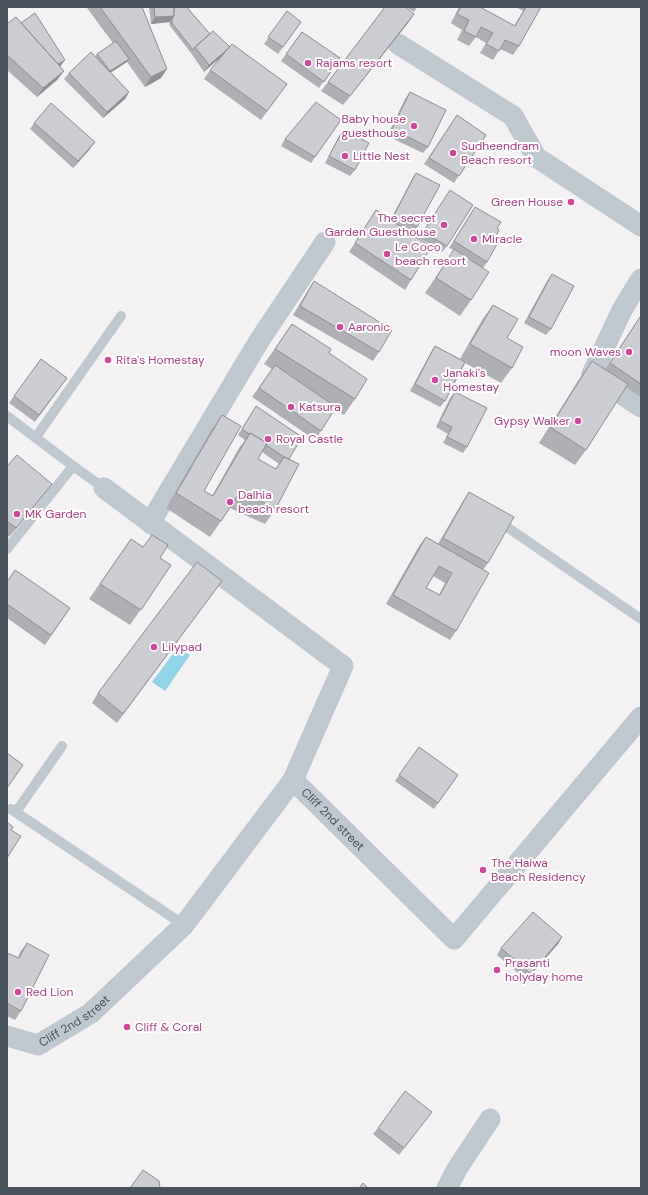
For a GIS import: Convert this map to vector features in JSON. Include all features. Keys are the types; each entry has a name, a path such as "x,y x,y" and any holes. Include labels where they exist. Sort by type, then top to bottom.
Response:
{"street":[{"path":"398,44 513,116 536,157 641,226"},
{"path":"150,523 259,341 324,242"},
{"path":"641,279 622,310 592,374 641,407"},
{"path":"104,488 343,666 293,780"},
{"name":"Cliff 2nd street","path":"7,1036 38,1045 91,1013 184,925 293,780 454,939 641,717"},
{"path":"447,1188 457,1169 490,1119"}],"lane":[{"path":"36,437 121,316"},
{"path":"7,416 104,488"},
{"path":"7,550 73,466"},
{"path":"507,526 641,619"},
{"path":"62,746 13,810 184,925"}],"water":[{"path":"178,647 190,655 165,691 152,682"}],"building":[{"path":"100,7 142,7 167,69 151,77"},
{"path":"154,7 174,7 174,16 155,17"},
{"path":"174,7 187,7 210,34 193,50 172,23"},
{"path":"385,7 405,7 414,14 350,96 328,82"},
{"path":"461,7 480,7 515,26 526,7 541,7 519,46 505,40 499,51 486,44 493,33 481,27 476,37 464,31 469,20 457,14"},
{"path":"287,11 301,22 283,47 268,37"},
{"path":"35,13 65,60 58,64 21,23"},
{"path":"16,17 64,71 43,88 7,55 7,24"},
{"path":"213,31 230,47 209,65 195,47"},
{"name":"Rajams resort","path":"302,32 340,58 324,82 286,54"},
{"path":"116,41 129,59 110,71 97,54"},
{"path":"232,44 287,84 267,111 210,70"},
{"path":"91,52 129,92 107,112 69,73"},
{"name":"Baby house guesthouse","path":"410,92 446,110 428,147 392,129"},
{"path":"316,102 341,120 315,157 285,139"},
{"path":"51,103 95,142 78,161 34,123"},
{"name":"Sudheendram Beach resort","path":"457,115 486,135 459,176 429,158"},
{"name":"Little Nest","path":"343,130 369,143 355,170 329,156"},
{"path":"416,173 440,185 417,227 394,215"},
{"name":"The secret Garden Guesthouse","path":"450,190 473,205 447,246 423,232"},
{"name":"Miracle","path":"475,207 501,222 497,228 499,230 496,236 500,239 487,262 454,241"},
{"name":"Le Coco beach resort","path":"376,210 431,247 411,280 355,243"},
{"path":"454,249 489,272 471,300 436,278"},
{"path":"552,274 574,286 551,329 529,317"},
{"path":"314,281 392,330 379,352 300,306"},
{"path":"493,305 518,319 507,338 523,347 512,368 470,344"},
{"name":"moon Waves","path":"640,317 641,318 641,384 610,363"},
{"path":"292,324 331,349 329,353 367,379 355,399 275,349"},
{"name":"Janaki's Homestay","path":"435,346 465,362 445,401 415,384"},
{"path":"41,359 67,378 39,415 14,396"},
{"name":"Gypsy Walker","path":"592,361 628,384 586,450 550,427"},
{"name":"Katsura","path":"275,365 336,407 321,431 259,388"},
{"path":"455,392 487,408 467,447 447,437 452,427 440,421"},
{"name":"Royal Castle","path":"256,406 302,437 289,459 266,445 267,443 242,429"},
{"path":"222,415 241,426 204,491 213,496 250,433 267,443 258,459 276,469 284,457 299,464 276,508 240,492 221,521 176,493"},
{"name":"MK Garden","path":"17,455 52,484 16,528 7,521 7,466"},
{"path":"469,492 514,517 488,563 443,538"},
{"path":"152,535 168,545 160,558 171,565 141,610 100,584 131,539 143,547"},
{"path":"426,537 489,573 456,631 393,595","holes":["439,566 452,573 440,595 426,588"]},
{"name":"Lilypad","path":"197,562 222,581 123,714 98,693"},
{"path":"15,570 70,608 51,635 7,604 7,582"},
{"path":"419,747 458,775 438,803 399,775"},
{"path":"7,753 23,765 7,788"},
{"path":"7,822 13,827 11,830 21,836 7,858"},
{"path":"533,912 562,937 531,974 501,948"},
{"name":"Red Lion","path":"27,943 49,955 21,1011 7,1003 7,953 19,958"},
{"path":"405,1091 432,1112 404,1148 378,1128"},
{"path":"143,1170 159,1181 160,1188 130,1188"},
{"path":"363,1183 368,1188 359,1188"}],"place":[{"name":"Rajams resort","path":"308,63"},
{"name":"Baby house guesthouse","path":"414,126"},
{"name":"Sudheendram Beach resort","path":"453,153"},
{"name":"Little Nest","path":"345,156"},
{"name":"Green House","path":"571,202"},
{"name":"The secret Garden Guesthouse","path":"444,225"},
{"name":"Miracle","path":"474,239"},
{"name":"Le Coco beach resort","path":"387,254"},
{"name":"Aaronic","path":"340,327"},
{"name":"moon Waves","path":"629,352"},
{"name":"Rita's Homestay","path":"108,360"},
{"name":"Janaki's Homestay","path":"435,380"},
{"name":"Katsura","path":"291,407"},
{"name":"Gypsy Walker","path":"578,421"},
{"name":"Royal Castle","path":"268,439"},
{"name":"Dalhia beach resort","path":"230,502"},
{"name":"MK Garden","path":"17,514"},
{"name":"Lilypad","path":"154,647"},
{"name":"The Haiwa Beach Residency","path":"483,870"},
{"name":"Prasanti holyday home","path":"497,970"},
{"name":"Red Lion","path":"18,992"},
{"name":"Cliff & Coral","path":"127,1027"}]}
